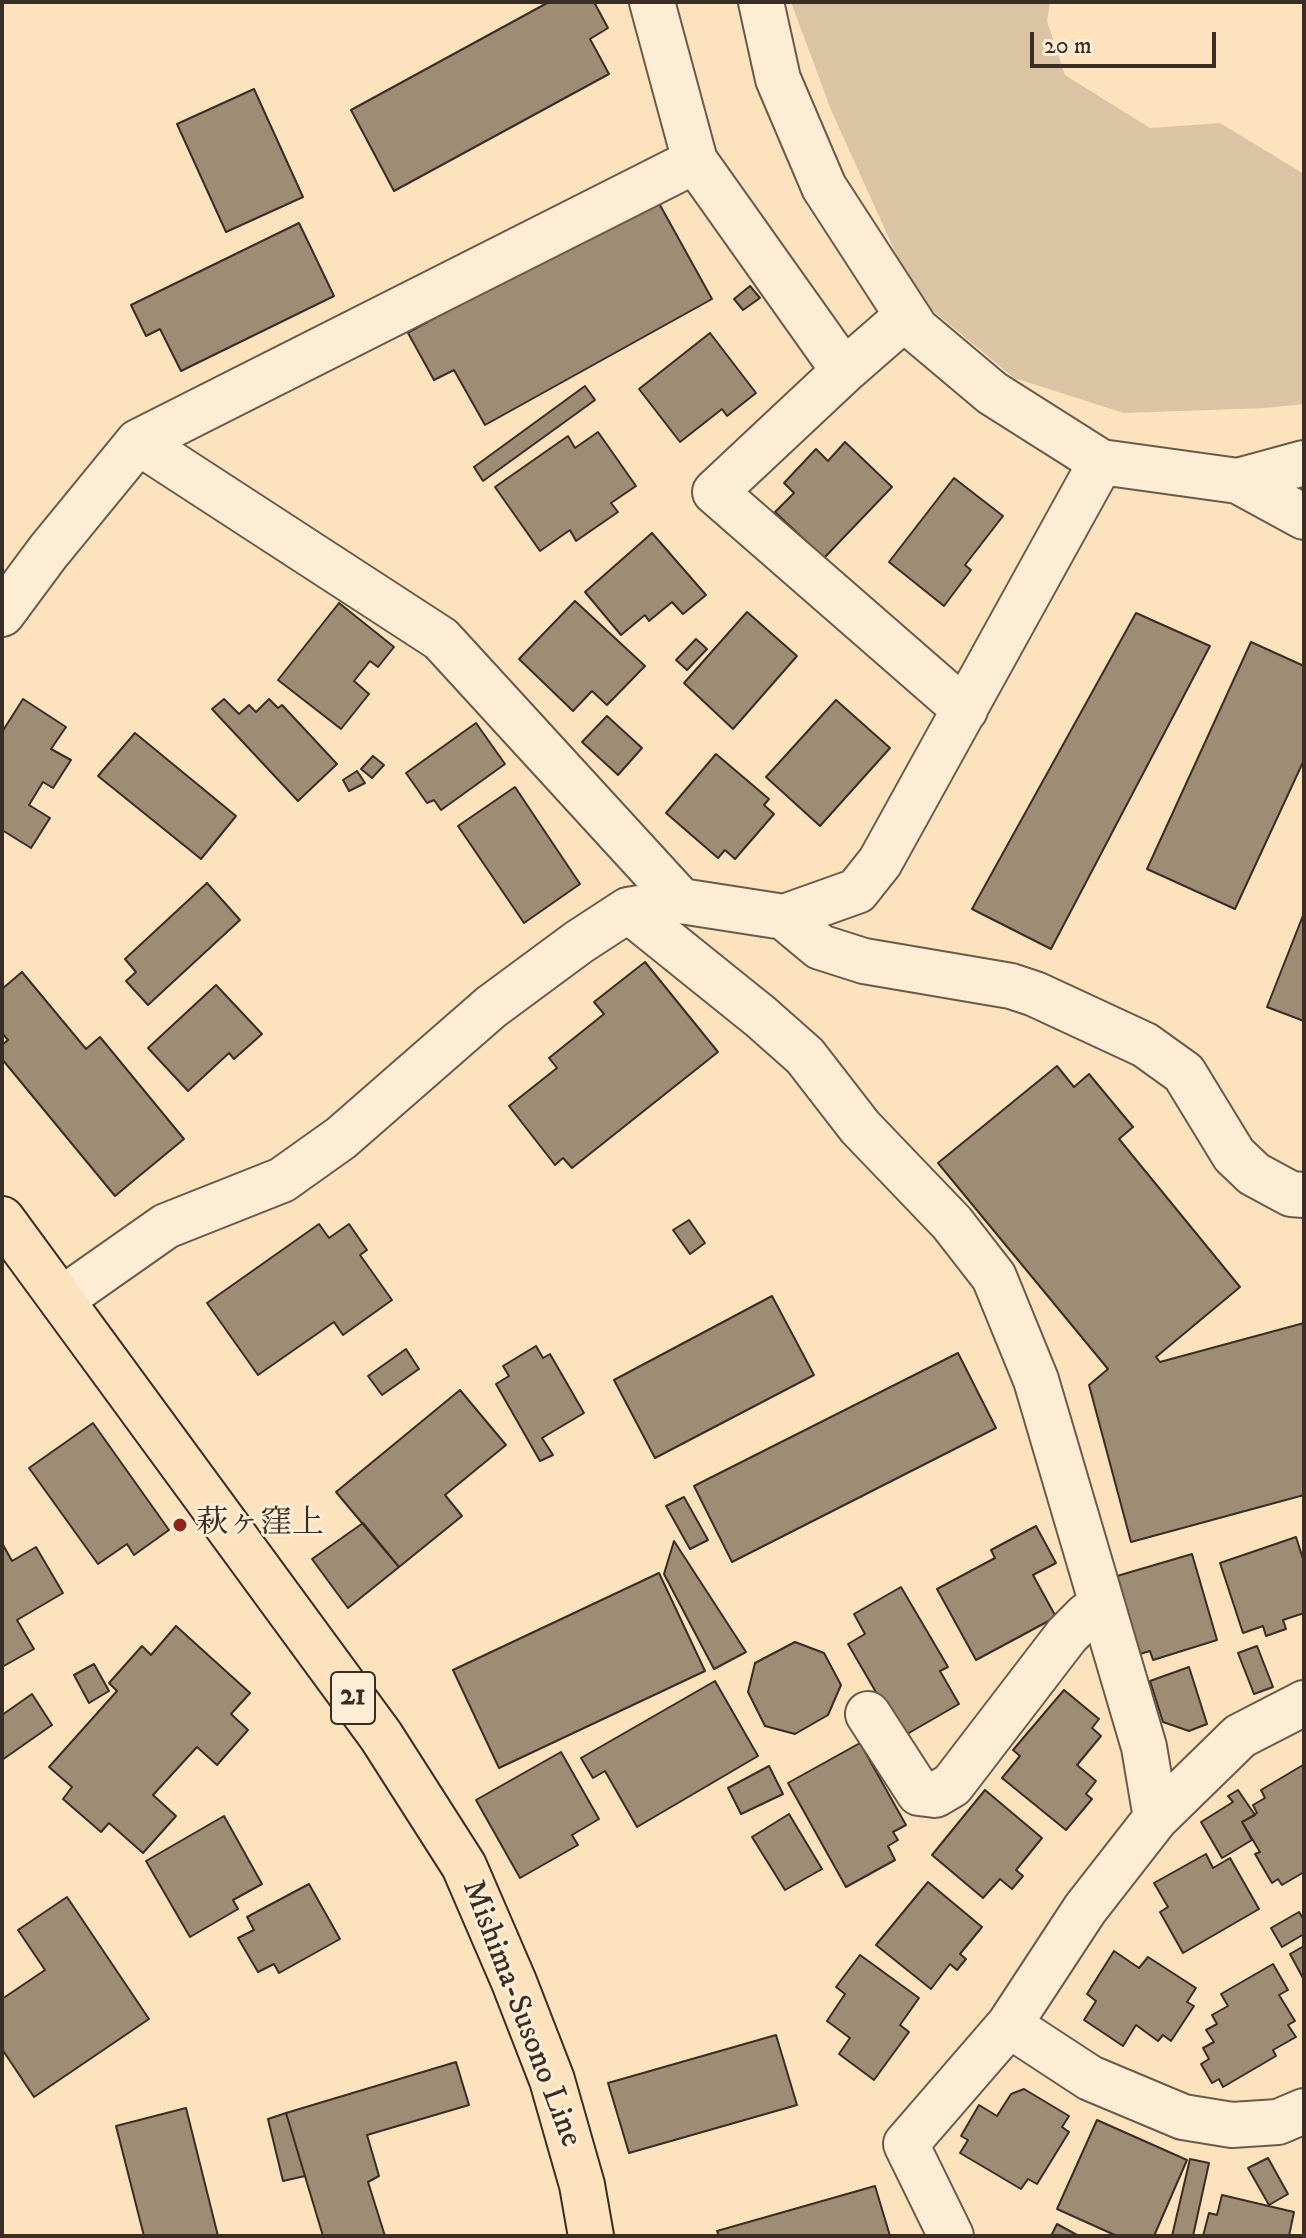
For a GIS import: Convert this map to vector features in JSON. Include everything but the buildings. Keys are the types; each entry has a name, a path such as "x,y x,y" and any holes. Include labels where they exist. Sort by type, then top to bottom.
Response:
{"main road":[{"name":"Mishima-Susono Line","path":"2,1219 381,1736 464,1866 552,2080 582,2185 591,2236"}],"street":[{"path":"652,2 695,161 844,371"},
{"path":"761,2 778,79 824,187 916,329 992,393 1101,462 1238,481 1304,517"},
{"path":"3,609 138,442 695,161"},
{"path":"907,316 715,492 965,710"},
{"path":"138,442 441,639 681,901"},
{"path":"62,1299 166,1226 282,1180 341,1138 491,1007 628,910 681,901 784,917 857,891 880,862 1101,462"},
{"path":"1238,481 1304,463"},
{"path":"628,910 805,1056 860,1127 952,1223 994,1277 1036,1380 1144,1747 1156,1818"},
{"path":"784,917 820,947 864,961 1011,986 1145,1045 1184,1073 1234,1155 1254,1174 1291,1194 1304,1195"},
{"path":"868,1714 919,1793 935,1795 952,1785 1067,1635 1087,1615 1102,1606"},
{"path":"951,2236 906,2144 1009,2025 1085,1909 1156,1818 1240,1736 1304,1703"},
{"path":"1009,2025 1090,2078 1183,2117 1232,2125 1278,2122 1304,2111"}],"shaded area":[{"path":"791,2 1050,2 1047,21 1065,75 1150,128 1220,123 1304,174 1304,404 1124,413 1014,378 915,296 831,110"}],"place":[{"name":"萩ヶ窪上","path":"180,1525"}]}
